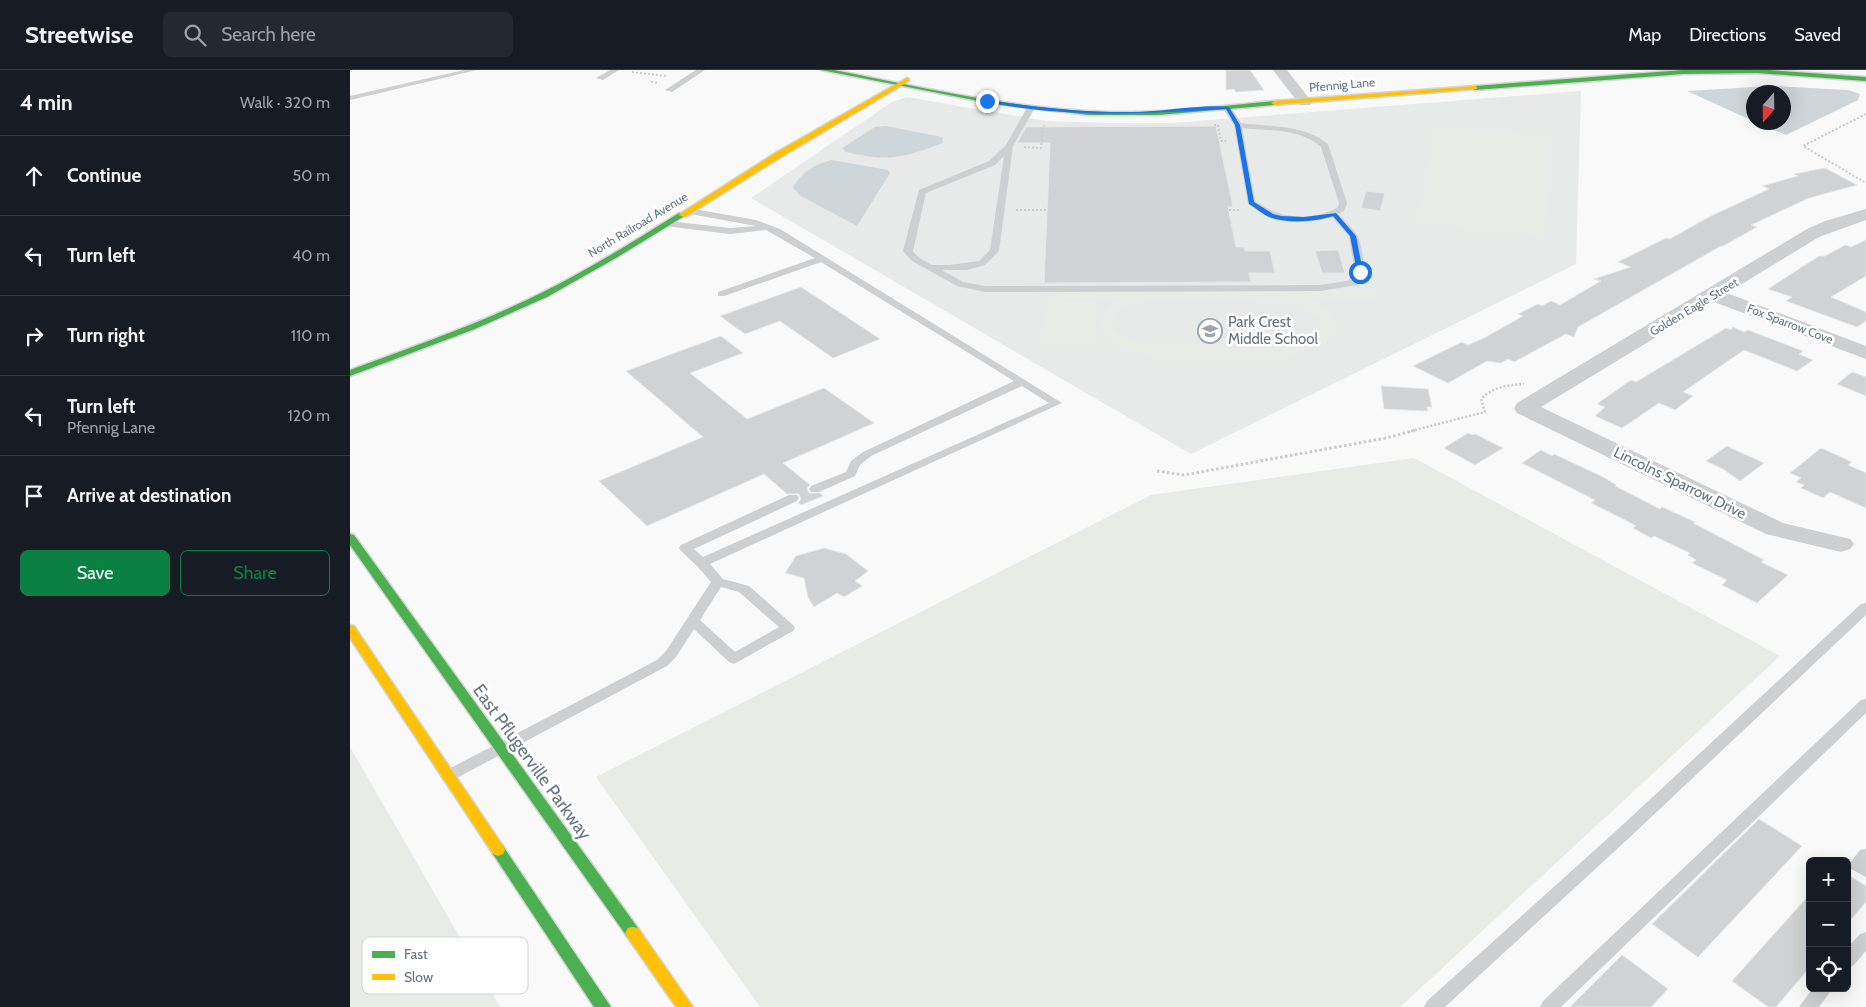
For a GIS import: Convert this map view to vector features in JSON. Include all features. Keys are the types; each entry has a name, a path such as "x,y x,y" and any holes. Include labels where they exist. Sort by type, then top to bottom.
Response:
{"street":[{"name":"Pfennig Lane","path":"824,70 1031,108 1090,113 1134,114 1683,72 1764,72 1866,79"},
{"path":"1280,70 1305,102"},
{"name":"North Railroad Avenue","path":"350,373 468,329 534,299 611,259 780,154 919,73"},
{"name":"Golden Eagle Street","path":"1525,408 1813,233 1866,214"},
{"name":"Fox Sparrow Cove","path":"1714,294 1866,353"},
{"name":"Lincolns Sparrow Drive","path":"1525,408 1775,529 1841,544"},
{"name":"East Pflugerville Parkway","path":"350,537 685,1007"},
{"path":"350,629 603,1007"}],"lane":[{"path":"350,98 474,70"},
{"path":"600,78 615,70"},
{"path":"669,90 701,70"},
{"path":"1031,108 1009,146 992,163 922,192 908,252 915,259 960,284 985,289 1321,288 1356,282 1360,272 1353,236 1334,214"},
{"path":"1227,108 1238,125 1251,202 1271,216 1281,218 1304,219 1323,217 1334,214 1341,209 1343,203 1325,146 1322,142 1307,134 1238,125"},
{"path":"928,266 967,267 982,263 994,250 1009,146"},
{"path":"688,211 738,220 777,231 1057,403 702,563"},
{"path":"668,224 730,231 768,228"},
{"path":"721,294 821,259"},
{"path":"815,489 850,474 855,464 866,454 1022,382"},
{"path":"850,474 860,493"},
{"path":"692,620 734,659 788,628 744,588 718,582 702,563 685,548 793,498"},
{"path":"448,776 662,663 671,654 718,582"},
{"path":"1433,1007 1866,607"},
{"path":"1549,1007 1866,704"},
{"path":"1866,855 1857,864 1866,870"},
{"path":"1851,956 1866,939"},
{"path":"1808,1007 1821,992"}],"path":[{"path":"632,72 670,76"},
{"path":"1866,114 1803,146 1866,183"},
{"path":"1016,210 1047,210"},
{"path":"1157,471 1184,475 1386,438 1485,412"}],"shaded area":[{"path":"1746,87 1746,118 1687,91"},
{"path":"1791,87 1848,90 1860,94 1858,100 1786,135 1774,130 1791,130"},
{"name":"Park Crest Middle School","path":"1581,91 1576,264 1191,454 751,198 892,102 907,97 1046,121 1172,123"},
{"path":"886,126 942,137 943,143 906,155 885,158 846,152 842,148 875,127"},
{"path":"1438,126 1549,137 1545,236 1418,222"},
{"path":"832,160 888,170 890,173 857,226 801,196 793,188 804,173"},
{"path":"1062,292 1378,292 1380,298 1305,298 1323,308 1333,320 1335,328 1332,336 1326,342 1306,351 1287,355 1170,356 1154,355 1125,348 1113,342 1104,332 1101,323 1103,314 1124,298 1062,298","holes":["1148,299 1282,299 1299,304 1312,311 1319,318 1322,326 1319,333 1311,340 1298,345 1280,348 1164,348 1145,346 1125,338 1115,328 1113,322 1114,316 1124,306"]},
{"path":"1048,300 1097,301 1096,342 1043,342"},
{"path":"1414,458 1780,656 1400,1007 760,1007 596,777 1151,495"},
{"path":"350,747 460,937 362,937 362,994 492,994 500,1007 350,1007"}],"building":[{"path":"1226,70 1250,70 1264,90 1236,92 1234,89 1226,90"},
{"path":"1216,126 1233,207 1228,207 1236,247 1244,247 1245,251 1270,251 1275,273 1249,273 1251,282 1044,283 1050,143 1017,143 1026,127"},
{"path":"1825,168 1857,185 1809,198 1751,225 1757,227 1578,327 1574,337 1566,334 1514,362 1508,359 1501,363 1487,361 1448,383 1413,366 1462,342 1468,345 1484,338 1523,316 1518,314 1538,304 1542,306 1551,301 1560,305 1601,281 1594,279 1631,267 1618,262 1666,238 1670,239 1709,217 1769,189 1762,186 1798,176 1794,174"},
{"path":"1366,191 1385,193 1380,211 1361,208"},
{"path":"1866,240 1866,276 1831,297 1866,312 1866,321 1857,327 1786,301 1792,297 1768,289 1819,256 1825,256 1845,245 1851,247"},
{"path":"1338,250 1345,273 1322,273 1315,251"},
{"path":"801,287 880,339 833,358 780,321 745,334 720,316"},
{"path":"1733,327 1744,332 1748,330 1803,351 1799,354 1813,360 1797,371 1744,350 1683,392 1693,396 1675,410 1659,403 1622,428 1595,416 1605,407 1597,404 1631,380 1636,382 1726,328 1731,330"},
{"path":"721,336 743,353 690,373 747,419 824,388 874,423 783,463 810,485 807,488 809,493 820,493 823,496 801,505 798,503 801,499 799,494 787,494 764,474 647,526 599,481 703,437 626,371"},
{"path":"1852,372 1866,377 1866,396 1837,384"},
{"path":"1381,386 1428,389 1432,407 1427,407 1428,411 1384,409"},
{"path":"1468,433 1475,434 1503,448 1475,465 1444,448"},
{"path":"1727,446 1764,463 1740,481 1723,469 1706,461"},
{"path":"1821,448 1852,462 1848,465 1866,473 1866,508 1830,492 1823,498 1801,488 1804,485 1796,482 1801,478 1790,473"},
{"path":"1541,450 1552,456 1554,454 1603,477 1615,486 1660,509 1662,507 1695,522 1693,523 1764,560 1761,562 1788,575 1757,603 1722,585 1727,580 1692,563 1696,560 1688,555 1690,553 1654,536 1651,538 1633,528 1636,526 1631,523 1591,503 1595,500 1522,463"},
{"path":"824,548 846,554 868,571 855,581 862,586 844,597 837,593 814,607 808,597 804,578 785,573 796,556"},
{"path":"1759,819 1802,846 1698,957 1652,924"},
{"path":"1851,877 1866,886 1866,902 1851,919"},
{"path":"1806,898 1806,972 1776,1007 1768,1007 1732,981"},
{"path":"1622,955 1668,989 1651,1007 1570,1007"}],"traffic: fast":[{"path":"824,70 989,101 1089,113 1158,113 1274,103"},
{"path":"1475,88 1683,72 1757,71 1866,79"},
{"path":"350,373 472,327 544,295 596,267 682,215"},
{"path":"350,537 633,933"},
{"path":"498,850 603,1007"}],"traffic: slow":[{"path":"682,215 780,154 907,80"},
{"path":"1274,103 1475,88"},
{"path":"350,629 498,850"},
{"path":"633,933 685,1007"}],"place":[{"name":"Park Crest Middle School","path":"1210,331"}],"route":[{"path":"987,101 1031,108 1090,113 1134,114 1227,108 1234,116 1238,125 1251,202 1271,216 1281,218 1304,219 1334,214 1353,236 1360,272"}]}
